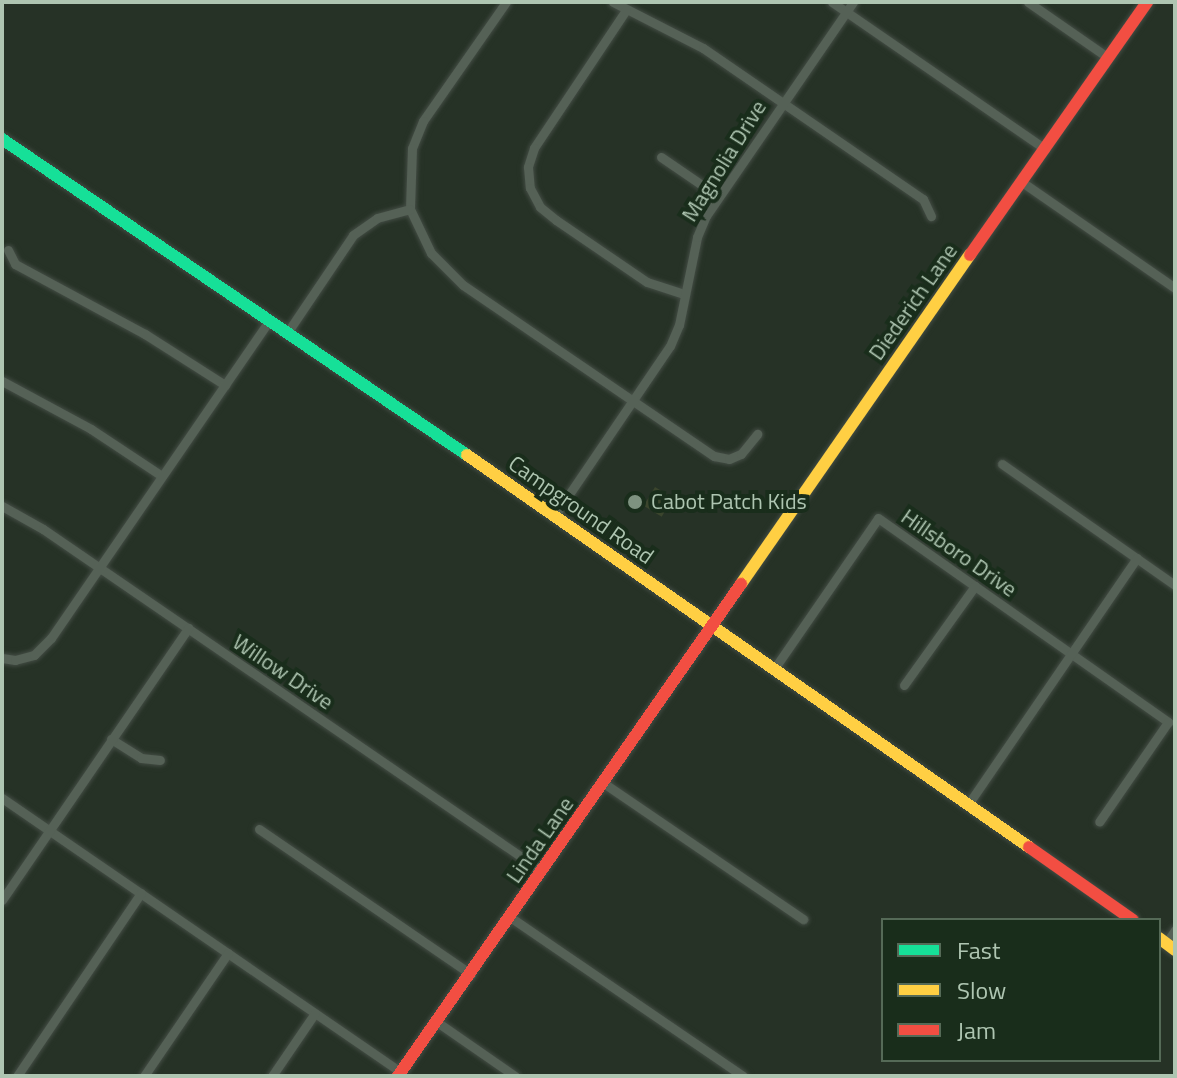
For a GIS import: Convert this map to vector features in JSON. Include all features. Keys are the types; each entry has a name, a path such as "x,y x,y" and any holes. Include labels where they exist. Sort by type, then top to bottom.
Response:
{"street":[{"path":"506,2 423,121 412,148 410,209 431,253 463,285 714,456 729,459 741,454 757,434"},
{"path":"613,2 703,48 923,199 931,216"},
{"path":"832,2 1045,149"},
{"name":"Magnolia Drive","path":"555,515 670,346 697,237 718,196 853,2"},
{"path":"1028,2 1107,57"},
{"name":"Diederich Lane","path":"713,625 1147,2"},
{"path":"626,10 534,148 528,167 530,188 540,207 569,229 647,282 685,294"},
{"name":"Campground Road","path":"2,139 555,515 1130,918"},
{"path":"661,157 718,196"},
{"path":"1022,182 1175,288"},
{"path":"287,333 353,235 377,218 410,209"},
{"path":"8,250 15,264 145,334 225,385"},
{"path":"2,658 15,660 34,655 51,638 269,321"},
{"path":"2,381 91,429 162,476"},
{"path":"1002,464 1175,585"},
{"name":"Willow Drive","path":"2,506 188,628 542,871"},
{"name":"Hillsboro Drive","path":"774,669 878,518 1168,722 1099,822"},
{"path":"969,803 1137,558"},
{"path":"904,685 975,586"},
{"name":"Linda Lane","path":"400,1074 713,625"},
{"path":"2,900 188,628"},
{"path":"111,739 141,758 160,760"},
{"path":"605,784 803,919"},
{"path":"2,798 400,1074"},
{"path":"259,829 471,974"},
{"path":"17,1076 141,893"},
{"path":"510,917 743,1076"},
{"path":"1167,944 1175,930"},
{"path":"144,1076 228,953"},
{"path":"272,1076 315,1013"},
{"path":"437,1022 515,1076"}],"green space":[{"path":"655,487 673,498 662,517 644,506"}],"traffic: fast":[{"path":"2,139 467,455"}],"traffic: slow":[{"path":"741,584 970,255"},
{"path":"467,455 1029,847"},
{"path":"1161,940 1175,950"}],"traffic: jam":[{"path":"970,255 1147,2"},
{"path":"398,1076 741,584"},
{"path":"1029,847 1130,918"}],"place":[{"name":"Cabot Patch Kids","path":"635,502"}]}
